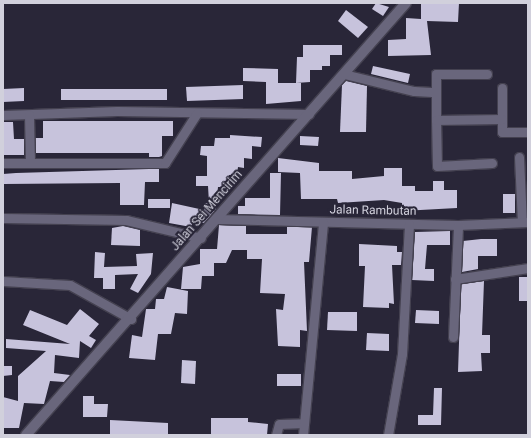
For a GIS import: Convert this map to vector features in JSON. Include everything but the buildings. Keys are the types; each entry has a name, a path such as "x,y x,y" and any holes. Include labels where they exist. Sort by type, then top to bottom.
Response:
{"street":[{"name":"Jalan Sei Mencirim","path":"26,435 131,319 406,3"},
{"path":"344,74 414,90 436,92"},
{"path":"487,74 436,74 437,166 492,163"},
{"path":"502,88 502,132 528,132"},
{"path":"3,115 117,111 197,114 309,114"},
{"path":"3,163 165,163 197,114"},
{"path":"29,115 30,162"},
{"path":"436,120 502,119"},
{"path":"519,157 525,222"},
{"path":"3,218 126,220 201,238"},
{"name":"Jalan Rambutan","path":"217,219 458,225 525,222"},
{"path":"303,435 323,222"},
{"path":"388,435 402,354 409,224"},
{"path":"453,337 458,225"},
{"path":"455,278 528,268"},
{"path":"3,281 70,285 131,319"},
{"path":"276,435 279,424 304,423"}]}
